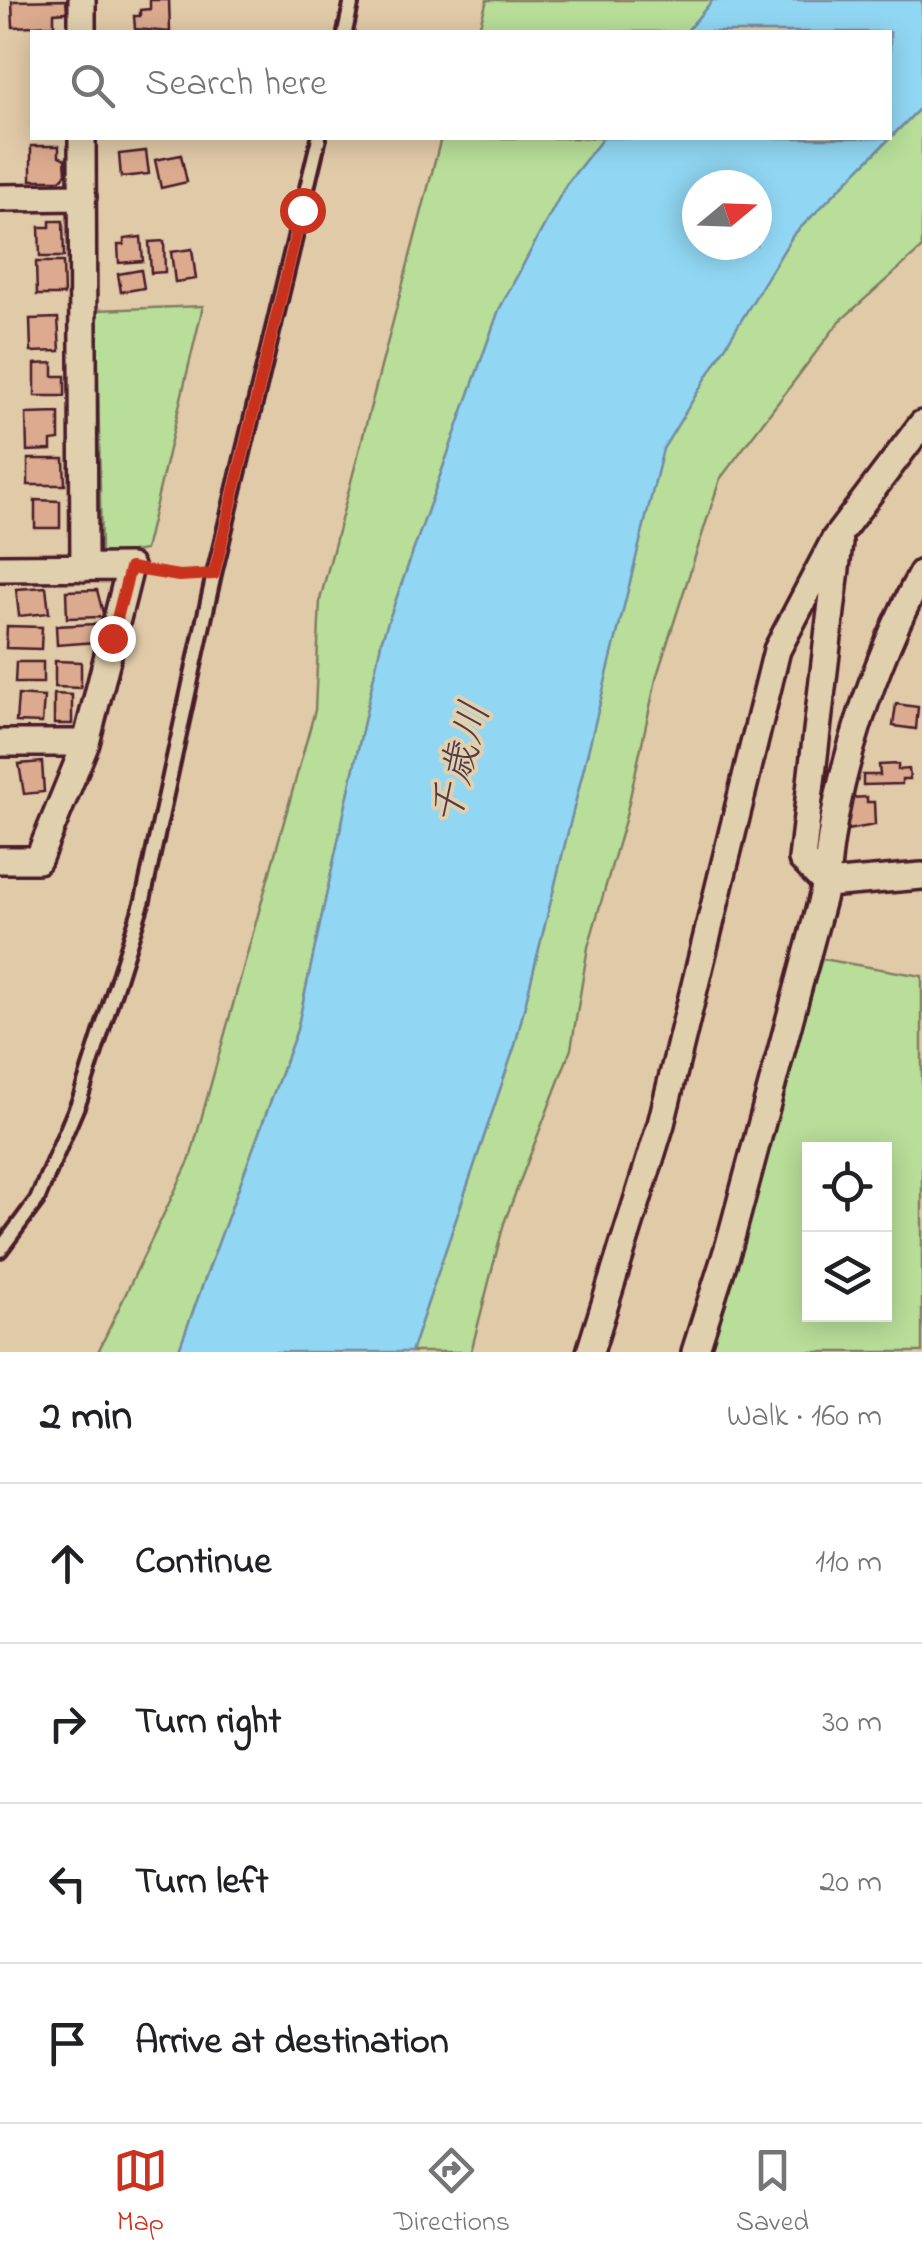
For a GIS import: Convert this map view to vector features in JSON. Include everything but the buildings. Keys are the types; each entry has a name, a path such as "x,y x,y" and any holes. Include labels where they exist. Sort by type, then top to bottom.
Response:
{"street":[{"path":"82,0 82,30"},
{"path":"82,140 84,568"},
{"path":"0,198 82,198"},
{"path":"590,1352 661,1124 777,650 834,539 922,424"},
{"path":"826,884 802,859 840,544 834,539"},
{"path":"0,568 130,568 86,742 38,860 0,860"},
{"path":"695,1352 729,1245 826,884 828,838 844,780 895,622 922,573"},
{"path":"0,743 86,742"},
{"path":"826,884 922,876"}],"lane":[{"path":"345,30 352,0"},
{"path":"0,1250 37,1200 80,1099 115,998 143,900 214,574 319,140"}],"path":[{"path":"130,568 179,576 214,574"}],"green space":[{"path":"487,0 713,0 688,30 479,30"},
{"path":"922,106 922,248 839,322 720,479 657,675 625,820 588,947 571,1049 504,1223 471,1352 411,1352 515,1045 663,448 793,235"},
{"path":"440,140 601,140 566,185 499,310 382,639 297,1030 178,1352 98,1352 190,1159 315,710 320,600"},
{"path":"203,306 145,550 101,557 97,310"},
{"path":"822,959 922,976 922,1352 704,1352"}],"water":[{"path":"713,0 922,0 922,106 892,136 892,30 688,30"},
{"name":"千歳川","path":"601,140 888,140 793,235 663,449 515,1045 411,1352 178,1352 297,1030 382,639 499,310 566,185"}],"route":[{"path":"112,638 130,568 179,576 214,574 302,210"}]}
